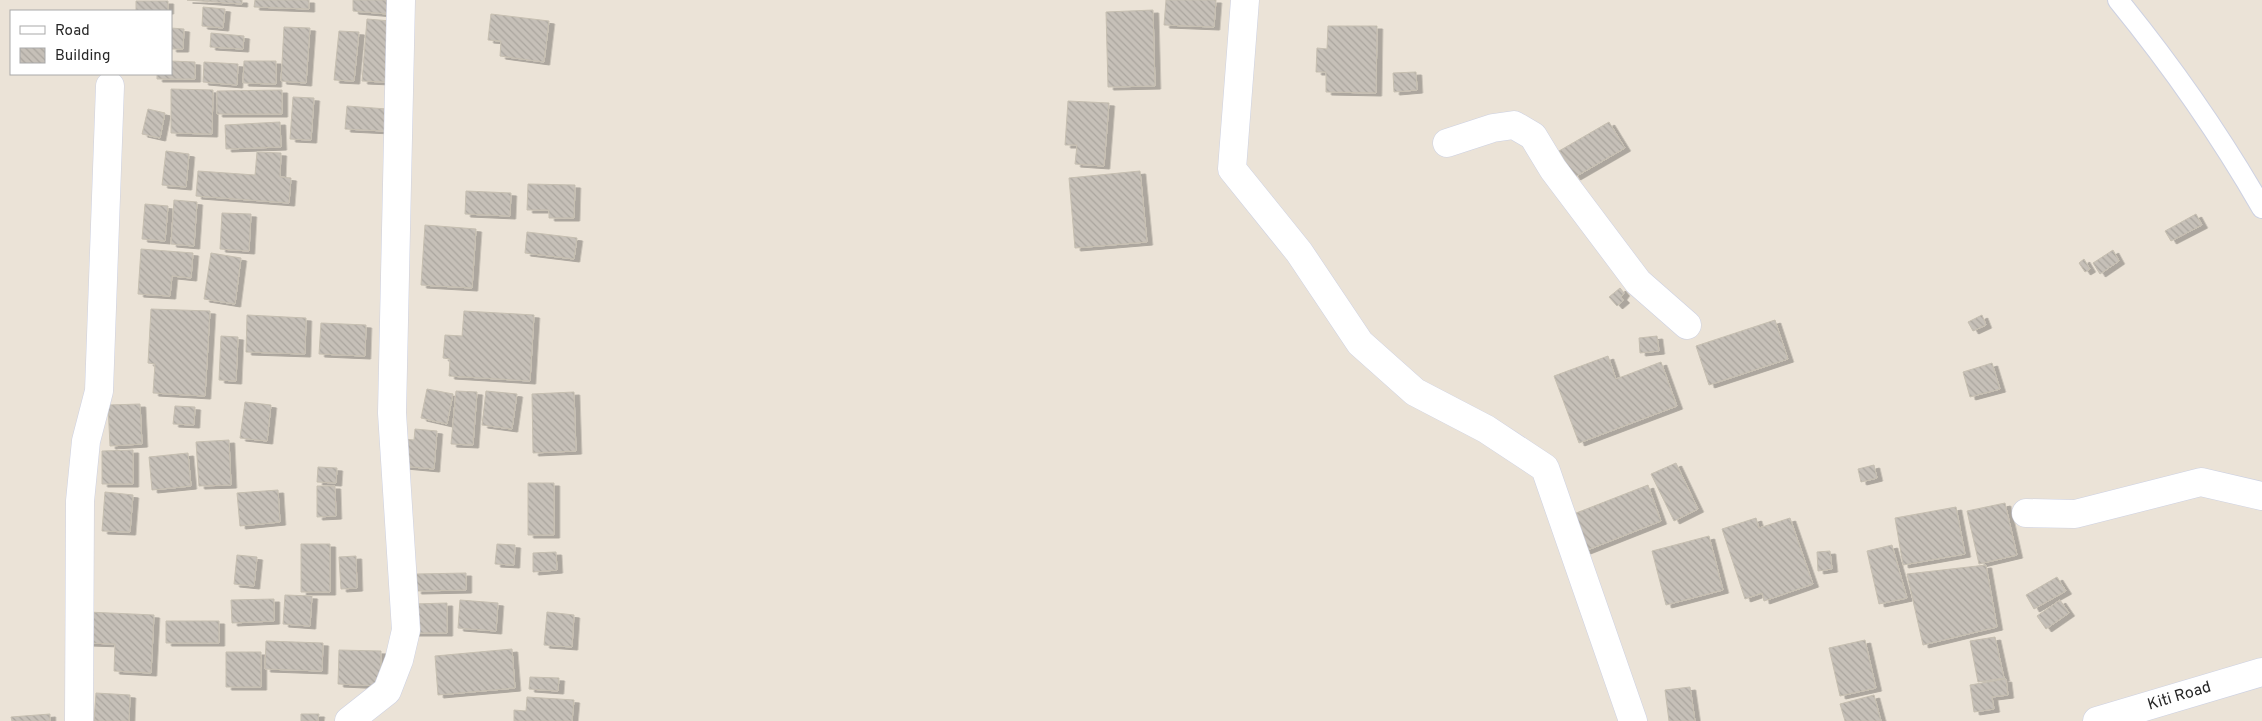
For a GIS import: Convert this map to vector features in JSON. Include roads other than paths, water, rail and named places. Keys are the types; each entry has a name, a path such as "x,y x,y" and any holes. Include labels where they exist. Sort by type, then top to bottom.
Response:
{"street":[{"path":"349,721 387,692 399,660 406,630 392,413 401,0"},
{"path":"1245,0 1232,169 1298,252 1360,343 1415,392 1486,429 1545,468 1633,721"},
{"path":"80,721 80,501 86,441 99,391 110,86"},
{"path":"1447,143 1493,128 1514,125 1533,136 1553,169 1638,282 1687,325"},
{"path":"2026,513 2075,514 2201,482 2262,496"},
{"name":"Kiti Road","path":"2097,721 2262,672"}],"lane":[{"path":"2118,0 2160,51 2241,171 2262,208"}]}
